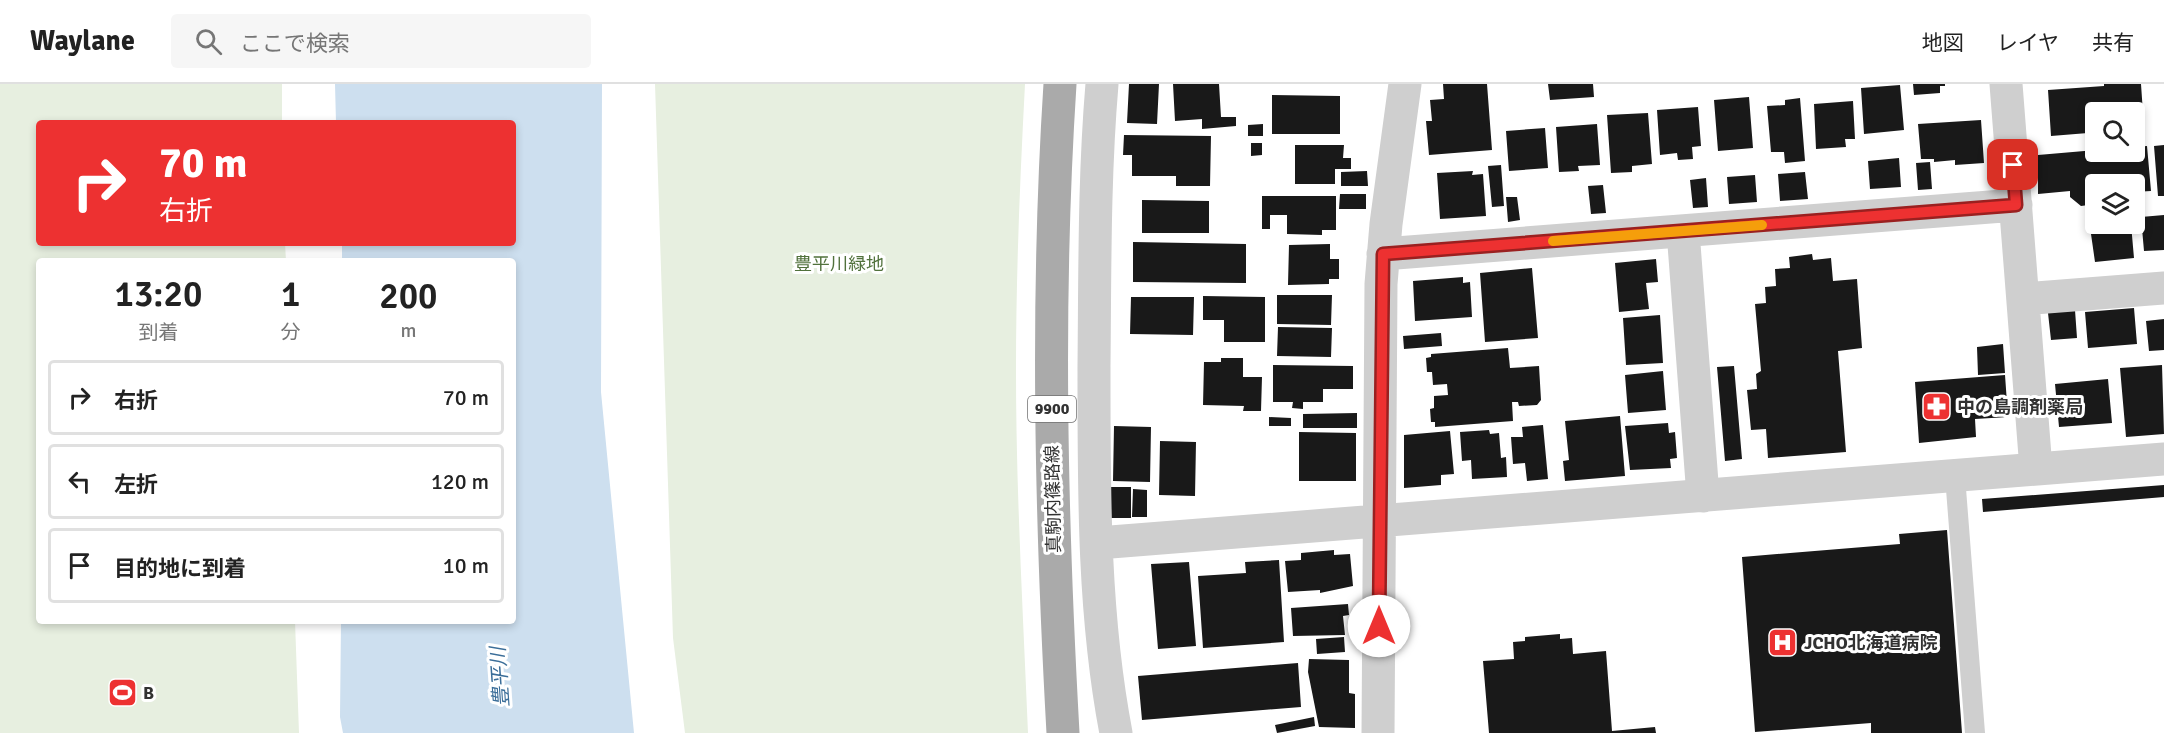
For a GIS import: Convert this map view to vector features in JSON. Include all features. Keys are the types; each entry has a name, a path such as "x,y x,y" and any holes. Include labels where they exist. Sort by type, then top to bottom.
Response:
{"main road":[{"name":"真駒内篠路線","path":"1060,84 1056,151 1052,383 1054,541 1064,733"}],"street":[{"path":"1102,84 1096,160 1094,484 1102,643 1116,733"},
{"path":"1378,733 1383,254 1405,84"},
{"path":"2006,84 2036,469"},
{"path":"1383,254 2016,205"},
{"path":"1683,231 1703,496"},
{"path":"2023,298 2164,288"},
{"path":"1098,543 2164,459"}],"lane":[{"path":"1954,476 1975,733"}],"green space":[{"path":"0,84 282,84 282,120 36,120 36,246 285,246 286,258 36,258 36,624 295,624 299,733 0,733"},
{"name":"豊平川緑地","path":"655,84 1025,84 1017,298 1016,415 1028,733 685,733 673,638"}],"water":[{"name":"豊平川","path":"335,84 602,84 601,392 634,733 343,733 340,717 341,624 516,624 516,258 342,258 342,246 516,246 516,120 336,120"}],"building":[{"path":"1129,84 1159,84 1157,124 1127,123"},
{"path":"1173,84 1219,84 1221,117 1236,117 1236,126 1202,129 1202,119 1175,121"},
{"path":"1443,84 1487,84 1492,150 1429,155 1426,121 1432,121 1430,100 1444,99"},
{"path":"1548,84 1593,84 1594,97 1550,100"},
{"path":"1913,84 1945,84 1945,86 1940,86 1940,93 1914,95"},
{"path":"2104,84 2141,84 2142,102 2085,102 2085,133 2051,136 2048,90 2104,86"},
{"path":"1900,85 1904,130 1864,134 1861,88"},
{"path":"1272,95 1340,96 1340,134 1272,134"},
{"path":"1749,97 1753,148 1718,151 1714,100"},
{"path":"1800,98 1805,161 1785,163 1784,152 1771,152 1767,106 1785,105 1785,100"},
{"path":"1853,101 1855,139 1845,139 1846,147 1816,149 1814,104"},
{"path":"1698,107 1701,146 1692,147 1693,159 1678,160 1677,153 1660,155 1657,110"},
{"path":"1648,113 1652,164 1632,166 1632,172 1611,173 1607,115"},
{"path":"1981,120 1984,163 1955,165 1955,160 1934,162 1934,159 1921,159 1918,124"},
{"path":"1263,124 1263,136 1248,136 1248,125"},
{"path":"1597,124 1600,165 1578,166 1579,171 1559,172 1556,127"},
{"path":"1545,128 1548,168 1509,171 1506,131"},
{"path":"1124,135 1211,136 1210,186 1176,186 1176,176 1132,176 1132,155 1123,155"},
{"path":"1251,143 1262,143 1262,155 1251,156"},
{"path":"1295,145 1344,145 1343,158 1351,158 1351,169 1335,169 1335,184 1295,184"},
{"path":"2164,145 2164,196 2158,196 2154,146"},
{"path":"2145,146 2147,146 2151,191 2145,191 2145,174 2085,174 2085,205 2081,206 2070,197 2070,191 2038,194 2038,155 2085,151 2085,162 2145,162"},
{"path":"1899,158 1901,187 1870,189 1868,161"},
{"path":"1930,162 1932,189 1918,190 1916,163"},
{"path":"1501,165 1504,206 1492,207 1488,166"},
{"path":"1367,171 1368,186 1341,186 1341,172"},
{"path":"1473,171 1472,175 1483,174 1486,216 1440,219 1437,173"},
{"path":"1805,172 1808,199 1780,201 1778,174"},
{"path":"1755,175 1757,202 1729,204 1727,177"},
{"path":"1706,178 1708,207 1693,208 1690,180"},
{"path":"1603,185 1606,213 1591,214 1588,186"},
{"path":"1340,194 1366,194 1366,209 1339,209"},
{"path":"1262,196 1336,196 1336,230 1322,230 1322,235 1287,234 1287,215 1270,215 1270,229 1262,229"},
{"path":"1506,197 1517,197 1520,220 1508,222"},
{"path":"1142,200 1209,201 1209,233 1142,233"},
{"path":"2164,215 2164,250 2144,251 2142,234 2145,234 2145,217"},
{"path":"2091,234 2132,234 2134,258 2095,262"},
{"path":"1133,242 1246,244 1246,283 1133,282"},
{"path":"1330,244 1330,259 1339,259 1339,279 1329,279 1329,284 1288,285 1289,245"},
{"path":"1812,254 1813,260 1831,258 1833,281 1857,279 1862,348 1838,351 1846,452 1768,458 1766,429 1751,430 1747,390 1757,389 1756,374 1761,371 1755,304 1766,303 1765,287 1776,286 1775,269 1790,268 1789,257"},
{"path":"1656,259 1658,282 1646,283 1649,309 1619,312 1615,263"},
{"path":"1532,268 1538,338 1485,342 1480,273"},
{"path":"1463,277 1463,283 1470,282 1472,317 1415,321 1413,281"},
{"path":"1277,295 1332,295 1331,325 1277,324"},
{"path":"1203,296 1265,297 1265,342 1224,342 1224,320 1203,320"},
{"path":"1131,297 1194,297 1193,335 1130,334"},
{"path":"2134,308 2137,344 2088,348 2085,312"},
{"path":"2075,310 2077,338 2051,340 2048,313"},
{"path":"1660,315 1663,363 1626,365 1623,318"},
{"path":"2164,319 2164,350 2149,351 2146,321"},
{"path":"1278,327 1332,328 1331,357 1277,356"},
{"path":"1441,333 1442,346 1404,349 1403,336"},
{"path":"2003,344 2005,373 1978,375 1977,347"},
{"path":"1508,348 1510,368 1539,366 1541,400 1537,405 1519,406 1518,402 1512,402 1513,421 1435,427 1435,422 1431,422 1430,409 1434,408 1434,396 1448,395 1447,384 1433,385 1432,372 1427,372 1426,358 1431,357 1431,354"},
{"path":"1221,358 1243,358 1243,377 1262,377 1261,411 1243,411 1244,406 1203,405 1204,362 1221,362"},
{"path":"1273,365 1353,366 1353,389 1323,389 1323,402 1303,402 1303,409 1292,408 1293,402 1273,402"},
{"path":"2162,365 2164,434 2126,437 2120,368"},
{"path":"1734,366 1742,459 1725,461 1717,367"},
{"path":"1663,371 1666,410 1628,413 1625,375"},
{"path":"2005,375 2008,417 1975,419 1976,437 1919,443 1915,382"},
{"path":"2108,379 2112,423 2059,427 2055,384"},
{"path":"1357,413 1357,428 1303,428 1303,414"},
{"path":"1620,416 1625,476 1565,481 1563,461 1569,460 1565,421"},
{"path":"1269,417 1291,418 1291,426 1269,426"},
{"path":"1668,423 1669,433 1675,432 1677,458 1670,459 1671,468 1630,470 1625,426"},
{"path":"1543,425 1548,479 1527,481 1525,463 1513,464 1511,437 1523,437 1522,427"},
{"path":"1114,426 1151,427 1150,482 1113,481"},
{"path":"1489,430 1490,434 1499,433 1501,458 1506,457 1507,477 1472,479 1471,460 1462,461 1460,432"},
{"path":"1450,431 1454,474 1441,475 1441,485 1404,488 1404,435"},
{"path":"1299,432 1356,433 1356,481 1299,481"},
{"path":"1160,441 1196,442 1195,496 1159,495"},
{"path":"2164,485 2164,497 1983,512 1982,499"},
{"path":"1110,487 1131,487 1131,518 1109,518"},
{"path":"1133,489 1147,490 1147,517 1132,517"},
{"path":"1947,530 1962,733 1871,733 1871,723 1755,732 1742,557 1900,544 1899,534"},
{"path":"1334,550 1334,555 1350,554 1353,586 1320,593 1320,590 1288,592 1285,561 1301,560 1301,553"},
{"path":"1279,560 1284,642 1203,648 1198,576 1246,573 1245,562"},
{"path":"1189,562 1196,646 1158,649 1151,564"},
{"path":"1348,604 1349,615 1343,616 1345,635 1293,636 1291,608"},
{"path":"1560,634 1560,639 1572,638 1573,654 1606,651 1612,731 1655,727 1656,733 1489,733 1483,661 1514,659 1513,642 1525,641 1525,637"},
{"path":"1344,637 1345,652 1317,654 1316,639"},
{"path":"1309,659 1349,660 1349,693 1355,694 1355,728 1319,727 1308,672"},
{"path":"1298,663 1301,707 1142,720 1138,676"},
{"path":"1314,717 1315,726 1277,733 1275,725"}],"slow traffic":[{"path":"1553,241 1762,225"}],"place":[{"name":"中の島調剤薬局","path":"1936,407"},
{"name":"JCHO北海道病院","path":"1783,643"},
{"name":"B","path":"122,693"}],"route":[{"path":"1379,626 1383,254 2016,205 2013,165"}]}
